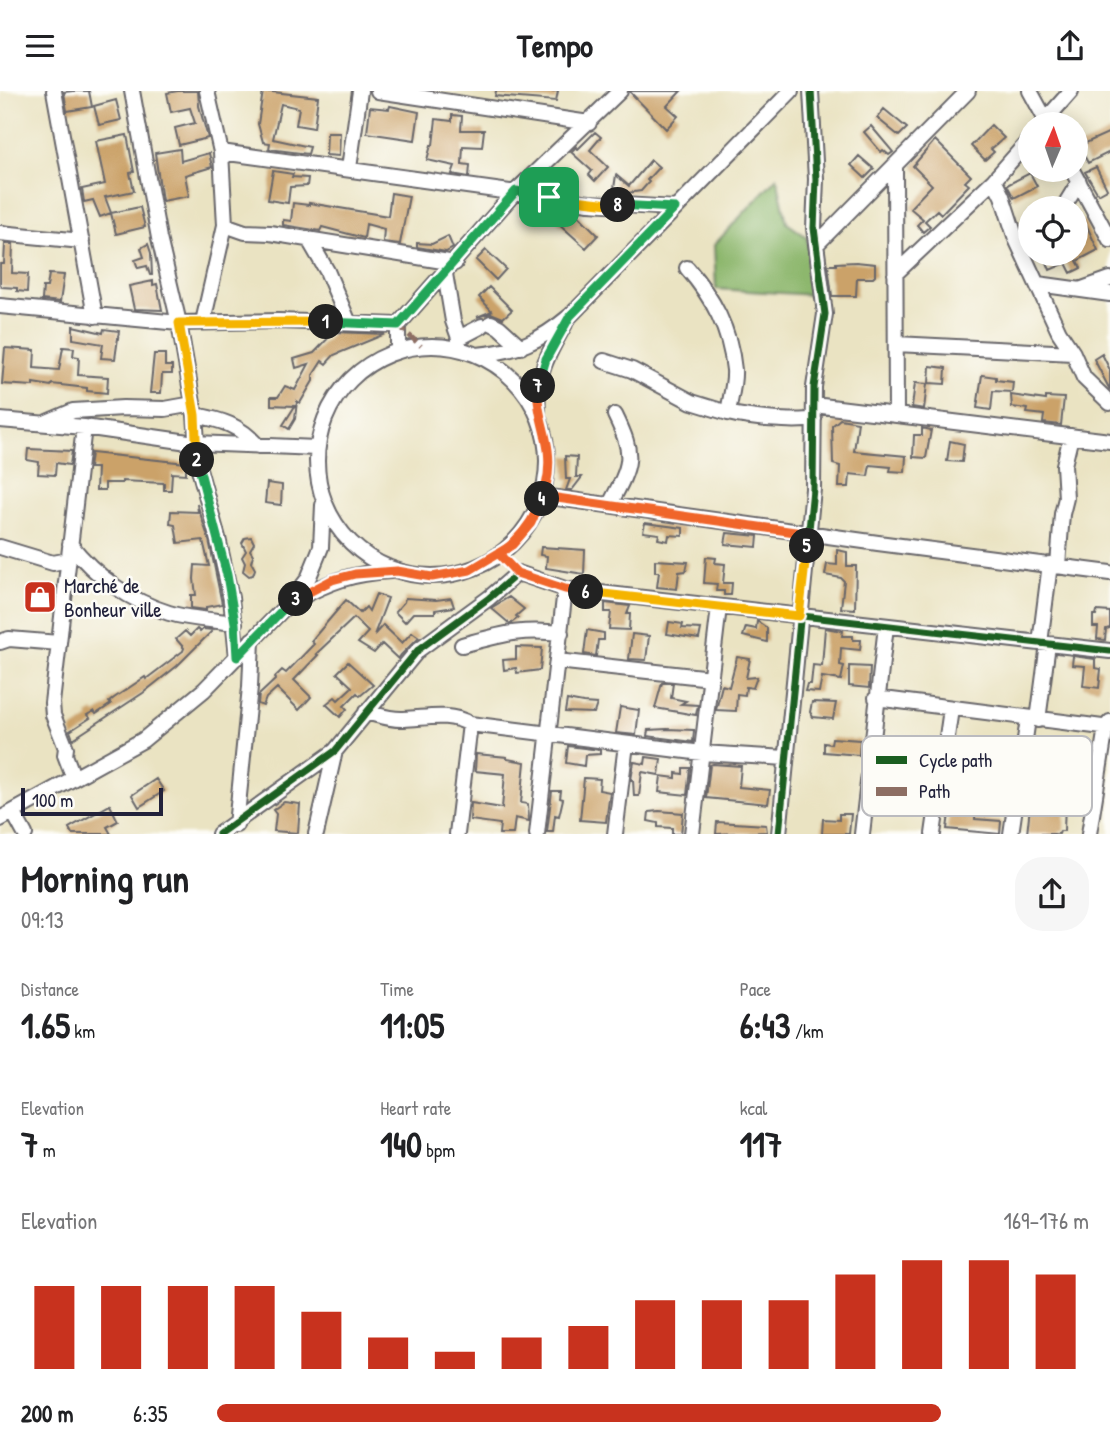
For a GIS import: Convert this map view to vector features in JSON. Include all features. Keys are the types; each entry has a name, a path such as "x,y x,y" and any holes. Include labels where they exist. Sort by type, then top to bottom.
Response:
{"street":[{"path":"54,91 95,316"},
{"path":"132,91 159,238 179,323 194,410 195,443 204,492 227,575 235,623 237,657"},
{"path":"203,322 225,225 221,152 207,91"},
{"path":"349,169 360,91"},
{"path":"378,91 589,123"},
{"path":"398,351 398,325 516,191 620,91"},
{"path":"477,355 505,352 537,341 570,316 791,91"},
{"path":"779,834 813,489 814,387 825,314 814,227 816,179 811,91"},
{"path":"817,244 968,91"},
{"path":"1030,91 1040,112"},
{"path":"1054,112 1071,91"},
{"path":"221,152 589,203 675,208"},
{"path":"895,274 995,180 1018,153"},
{"path":"895,166 896,415"},
{"path":"995,180 1018,232"},
{"path":"1079,182 1110,240"},
{"path":"225,225 245,232 270,233 450,268"},
{"path":"0,233 82,241"},
{"path":"309,240 327,271 349,323"},
{"path":"1032,266 1059,332 1073,353 1084,378 1110,403"},
{"path":"1036,279 1037,266"},
{"path":"450,268 453,321 459,344 494,363 518,384 538,415 545,434 548,455 548,476 543,496 531,523 512,545 470,570 452,575 432,577 397,571 376,562 354,546 335,523 323,500 317,474 317,448 323,423 334,399 365,367 398,351 421,346 459,344 486,324 499,327 521,347"},
{"path":"687,268 713,301 726,332 734,371 728,413"},
{"path":"1036,279 1078,291 1110,294"},
{"path":"1078,291 1110,279"},
{"path":"0,306 179,323 278,321 398,325"},
{"path":"538,415 541,372 570,316"},
{"path":"896,344 1073,353"},
{"path":"604,361 632,370 692,402 746,417 797,421 814,412 896,415 1110,441"},
{"path":"44,424 73,411 123,408 194,410 246,432 258,446"},
{"path":"610,504 630,456 628,442 615,415"},
{"path":"0,420 84,427 195,443 317,448"},
{"path":"73,776 65,755 66,748 52,715 66,569 84,427"},
{"path":"1030,736 1066,498 1064,465 1071,436"},
{"path":"543,496 1110,573"},
{"path":"25,834 7,815 73,776 143,740 191,701 290,602 308,579 321,547 323,500"},
{"path":"71,544 80,556 122,592 170,613 235,623"},
{"path":"0,547 53,563 69,561"},
{"path":"499,554 517,573 565,589 1105,651 1110,662"},
{"path":"290,602 332,580 355,574 397,571"},
{"path":"219,834 236,827 335,751 418,650 489,598 517,573"},
{"path":"537,834 565,589"},
{"path":"692,834 719,607"},
{"path":"872,736 886,626"},
{"path":"462,645 516,631 561,633"},
{"path":"0,642 9,639 59,643"},
{"path":"236,827 252,640"},
{"path":"557,661 711,678"},
{"path":"876,698 1033,719 1109,726 1089,834"},
{"path":"947,736 951,709"},
{"path":"366,712 402,720 444,716 459,718 470,724 626,744 702,753 786,758"},
{"path":"457,834 470,724"},
{"path":"615,834 626,744"},
{"path":"316,834 335,751"},
{"path":"862,834 864,816"},
{"path":"933,834 936,816"},
{"path":"1011,834 1014,816"}],"green space":[{"path":"777,177 787,223 807,237 813,295 716,289 714,245"}],"building":[{"path":"89,91 92,107 67,111 64,92"},
{"path":"198,91 199,106 208,138 179,145 175,128 195,123 190,108 171,112 167,93"},
{"path":"263,91 318,97 314,128 296,125 299,108 281,104 273,139 310,147 308,154 269,149 270,143 263,142 258,124"},
{"path":"496,91 558,91 556,101 495,96"},
{"path":"629,91 681,91 667,106 678,116 666,129"},
{"path":"116,100 121,120 99,125 94,106"},
{"path":"390,106 419,112 415,140 367,133 370,107 389,109"},
{"path":"884,109 907,128 899,136 877,118"},
{"path":"452,115 462,116 461,130 484,130 482,147 463,146 462,164 470,165 469,177 452,174 455,166 427,160 433,145 436,119 452,121"},
{"path":"991,125 1004,138 991,149 994,152 985,160 971,146"},
{"path":"871,126 893,152 889,155 883,150 881,152 864,132"},
{"path":"595,132 601,137 590,150 608,167 595,181 589,175 592,171 571,152 576,147 578,149"},
{"path":"1110,132 1110,152 1088,163 1088,142"},
{"path":"327,133 340,133 339,156 326,155"},
{"path":"127,135 134,172 130,173 134,191 105,197 111,213 100,217 93,200 84,202 82,189 105,184 96,141"},
{"path":"935,140 971,176 965,182 969,185 941,214 937,210 925,221 930,226 923,232 917,225 923,219 910,208 932,185 913,166"},
{"path":"180,149 181,161 209,153 212,167 185,175 189,196 162,201 155,153"},
{"path":"859,156 874,169 865,178 851,165"},
{"path":"651,160 659,167 641,191 613,195 616,175 629,186"},
{"path":"1096,167 1107,189 1098,194 1088,177 1088,171"},
{"path":"273,171 293,174 292,177 308,178 307,186 290,187 288,203 268,200"},
{"path":"1018,179 1018,182 1035,182 1037,186 1014,198 1007,185"},
{"path":"391,193 409,196 400,244 383,242 384,229 366,224 364,238 322,227 320,231 283,225 283,220 291,221 293,203 309,203 388,216"},
{"path":"140,207 145,227 116,234 111,213"},
{"path":"568,210 574,211 598,235 586,248 557,222"},
{"path":"1088,229 1098,250 1088,255"},
{"path":"448,236 453,248 446,252 417,247 417,243 432,244"},
{"path":"5,244 13,244 12,273 28,274 27,292 2,287 0,284 0,264 4,264"},
{"path":"148,244 152,275 147,266 138,268 135,260 144,257 141,248"},
{"path":"486,250 506,269 496,280 476,260"},
{"path":"856,262 875,264 875,276 857,278 856,296 832,296 828,265"},
{"path":"1068,266 1080,266 1081,268 1071,273"},
{"path":"49,274 64,275 60,302 42,300 43,287 47,287"},
{"path":"153,281 153,285 157,284 162,310 134,309 129,286"},
{"path":"489,287 512,310 503,318 491,313 477,317 492,311 479,297"},
{"path":"73,326 103,333 104,329 119,331 115,359 101,358 103,344 73,339"},
{"path":"334,332 385,334 334,355 326,364 322,361 300,403 297,401 295,419 289,429 283,425 295,406 271,405 271,397 278,397 285,386 295,390 309,364 296,368 294,359 314,353"},
{"path":"63,347 74,348 73,356 79,357 78,375 108,377 107,393 52,384 2,384 5,348 35,350 34,368 59,370"},
{"path":"154,354 165,354 165,366 172,366 172,374 162,374 161,393 150,393"},
{"path":"1102,354 1110,370 1110,390 1094,359"},
{"path":"930,366 946,368 945,384 929,383"},
{"path":"982,375 1013,382 1012,392 993,391 991,410 977,408"},
{"path":"915,383 927,384 924,409 912,407"},
{"path":"1011,395 1046,400 1046,397 1064,398 1061,425 1043,423 1044,415 1027,413 1028,409 1012,407"},
{"path":"840,419 858,422 854,451 906,456 905,472 890,471 891,467 870,465 868,476 850,474 849,487 839,487 840,466 833,464 832,426"},
{"path":"922,428 931,430 926,458 913,457 914,435 922,435"},
{"path":"950,441 964,444 962,462 947,461"},
{"path":"28,449 72,451 70,465 56,463 55,475 38,474 39,462 27,460"},
{"path":"91,453 186,463 186,474 172,473 171,490 164,490 164,483 122,481 105,483 105,490 96,490 97,468 89,468"},
{"path":"565,456 577,457 576,477 582,477 572,490 566,490 570,479 566,479"},
{"path":"267,483 282,485 281,505 265,503"},
{"path":"197,504 209,540 222,604 206,607 206,610 191,608 191,595 196,595 195,565 209,566 203,540 178,543 175,525 170,524 171,511 198,512"},
{"path":"645,523 683,528 683,536 669,535 668,541 658,539 659,534 643,532"},
{"path":"727,533 758,536 757,547 725,544"},
{"path":"251,537 254,543 250,550 253,555 251,562 255,569 253,575 249,576 243,571 245,563 242,557 246,551 242,543 245,538"},
{"path":"541,547 585,550 584,574 546,568 547,556 540,555"},
{"path":"837,550 847,552 847,566 856,566 855,609 841,608 844,581 825,575 827,564 837,565"},
{"path":"706,557 716,558 715,563 725,564 723,583 732,583 731,595 716,591 717,584 704,583"},
{"path":"655,560 688,562 686,571 679,572 677,589 657,587 659,572 655,572"},
{"path":"376,594 388,598 374,635 383,625 402,643 412,632 419,637 398,659 382,644 374,653 358,643 368,632 354,618 316,654 318,655 294,680 311,697 299,710 277,688 266,698 263,706 258,704 259,695 282,670 286,673 314,644 311,641 346,600 360,613 366,607 369,611"},
{"path":"509,597 524,609 510,624 491,608"},
{"path":"405,598 451,598 454,607 435,610 435,613 413,613 405,622 395,612"},
{"path":"605,603 630,606 627,614 630,614 629,630 609,629 611,612 605,612"},
{"path":"1097,611 1110,612 1110,628 1106,629 1105,640 1097,639 1098,627 1093,627 1093,615 1096,615"},
{"path":"757,621 767,628 767,642 743,636 746,627 756,629"},
{"path":"669,622 683,624 682,628 701,629 699,639 667,634"},
{"path":"825,628 843,631 842,636 853,636 853,640 861,640 860,650 841,648 840,665 844,666 841,680 822,677 819,692 805,691 807,684 811,684 813,665 822,666"},
{"path":"197,629 200,632 203,629 213,630 177,666 143,693 73,739 70,731 90,718 87,715 94,711 96,714 111,704 109,702 114,698 145,677 146,679 183,651 184,648 176,639 185,631 190,636"},
{"path":"587,630 604,633 604,640 598,640 596,656 584,654"},
{"path":"632,634 649,636 646,660 629,659"},
{"path":"516,647 542,648 540,670 517,673 516,668 504,670 503,660 516,659"},
{"path":"1073,656 1095,659 1095,668 1101,669 1099,688 1083,686 1085,666 1072,665"},
{"path":"737,657 750,659 746,678 757,677 753,688 746,687 745,695 737,694 736,711 716,710 722,685 729,687"},
{"path":"348,662 373,685 360,696 357,693 344,706 347,709 340,717 326,704 335,697 338,700 352,687 337,673"},
{"path":"849,666 870,667 869,688 849,686"},
{"path":"662,683 673,683 671,698 686,701 681,704 698,705 696,715 655,708"},
{"path":"567,700 597,704 594,713 565,712"},
{"path":"812,702 836,703 833,719 813,717 810,712"},
{"path":"620,707 639,710 636,735 616,733"},
{"path":"648,730 694,730 693,742 647,736"},
{"path":"832,738 860,740 859,755 824,752 824,743 831,744"},
{"path":"568,746 600,750 600,754 585,755 584,766 566,763"},
{"path":"476,754 525,762 521,803 528,804 529,821 515,818 513,834 499,834 500,824 470,820 471,803 502,808 505,774 475,771"},
{"path":"646,757 661,759 659,775 642,772 639,796 634,796 631,780 634,762 645,764"},
{"path":"710,765 741,766 739,787 770,790 768,804 706,798"},
{"path":"683,768 690,768 687,795 659,792 661,776 676,778 676,773 683,774"},
{"path":"584,778 600,779 599,790 610,792 606,822 580,820"},
{"path":"156,779 164,791 139,807 132,795"},
{"path":"552,791 561,791 560,798 563,799 559,816 555,815 553,832 547,832"},
{"path":"284,802 300,804 298,833 274,831 276,814 273,810"},
{"path":"110,805 118,821 107,827 111,834 72,834 69,828"},
{"path":"649,812 683,813 681,834 672,834 672,828 658,827 658,823 648,821"},
{"path":"839,814 851,814 849,834 822,834 823,819 839,820"},
{"path":"949,816 975,816 975,819 1001,821 1000,834 947,829"},
{"path":"1029,816 1065,816 1064,831 1059,834 1027,834"},
{"path":"717,822 766,825 767,832 716,834"}],"marked path":[{"path":"398,325 421,346"}],"cycle path":[{"path":"779,834 813,489 814,387 825,314 814,228 816,179 811,91"},
{"path":"219,834 335,751 418,650 489,598 518,573 565,589 1110,651"}],"place":[{"name":"Marché de Bonheur ville","path":"40,597"}],"route":[{"path":"549,197 516,191 398,325 278,321 179,323 195,415 199,469 227,575 235,623 237,657 290,602 332,580 375,572 397,571 432,577 470,570 512,545 531,523 543,496 768,526 809,534 799,616 565,589 517,573 499,554 512,545 531,523 543,496 548,476 548,455 545,434 538,415 538,387 541,372 556,339 570,316 675,208 632,207 549,197"}]}
